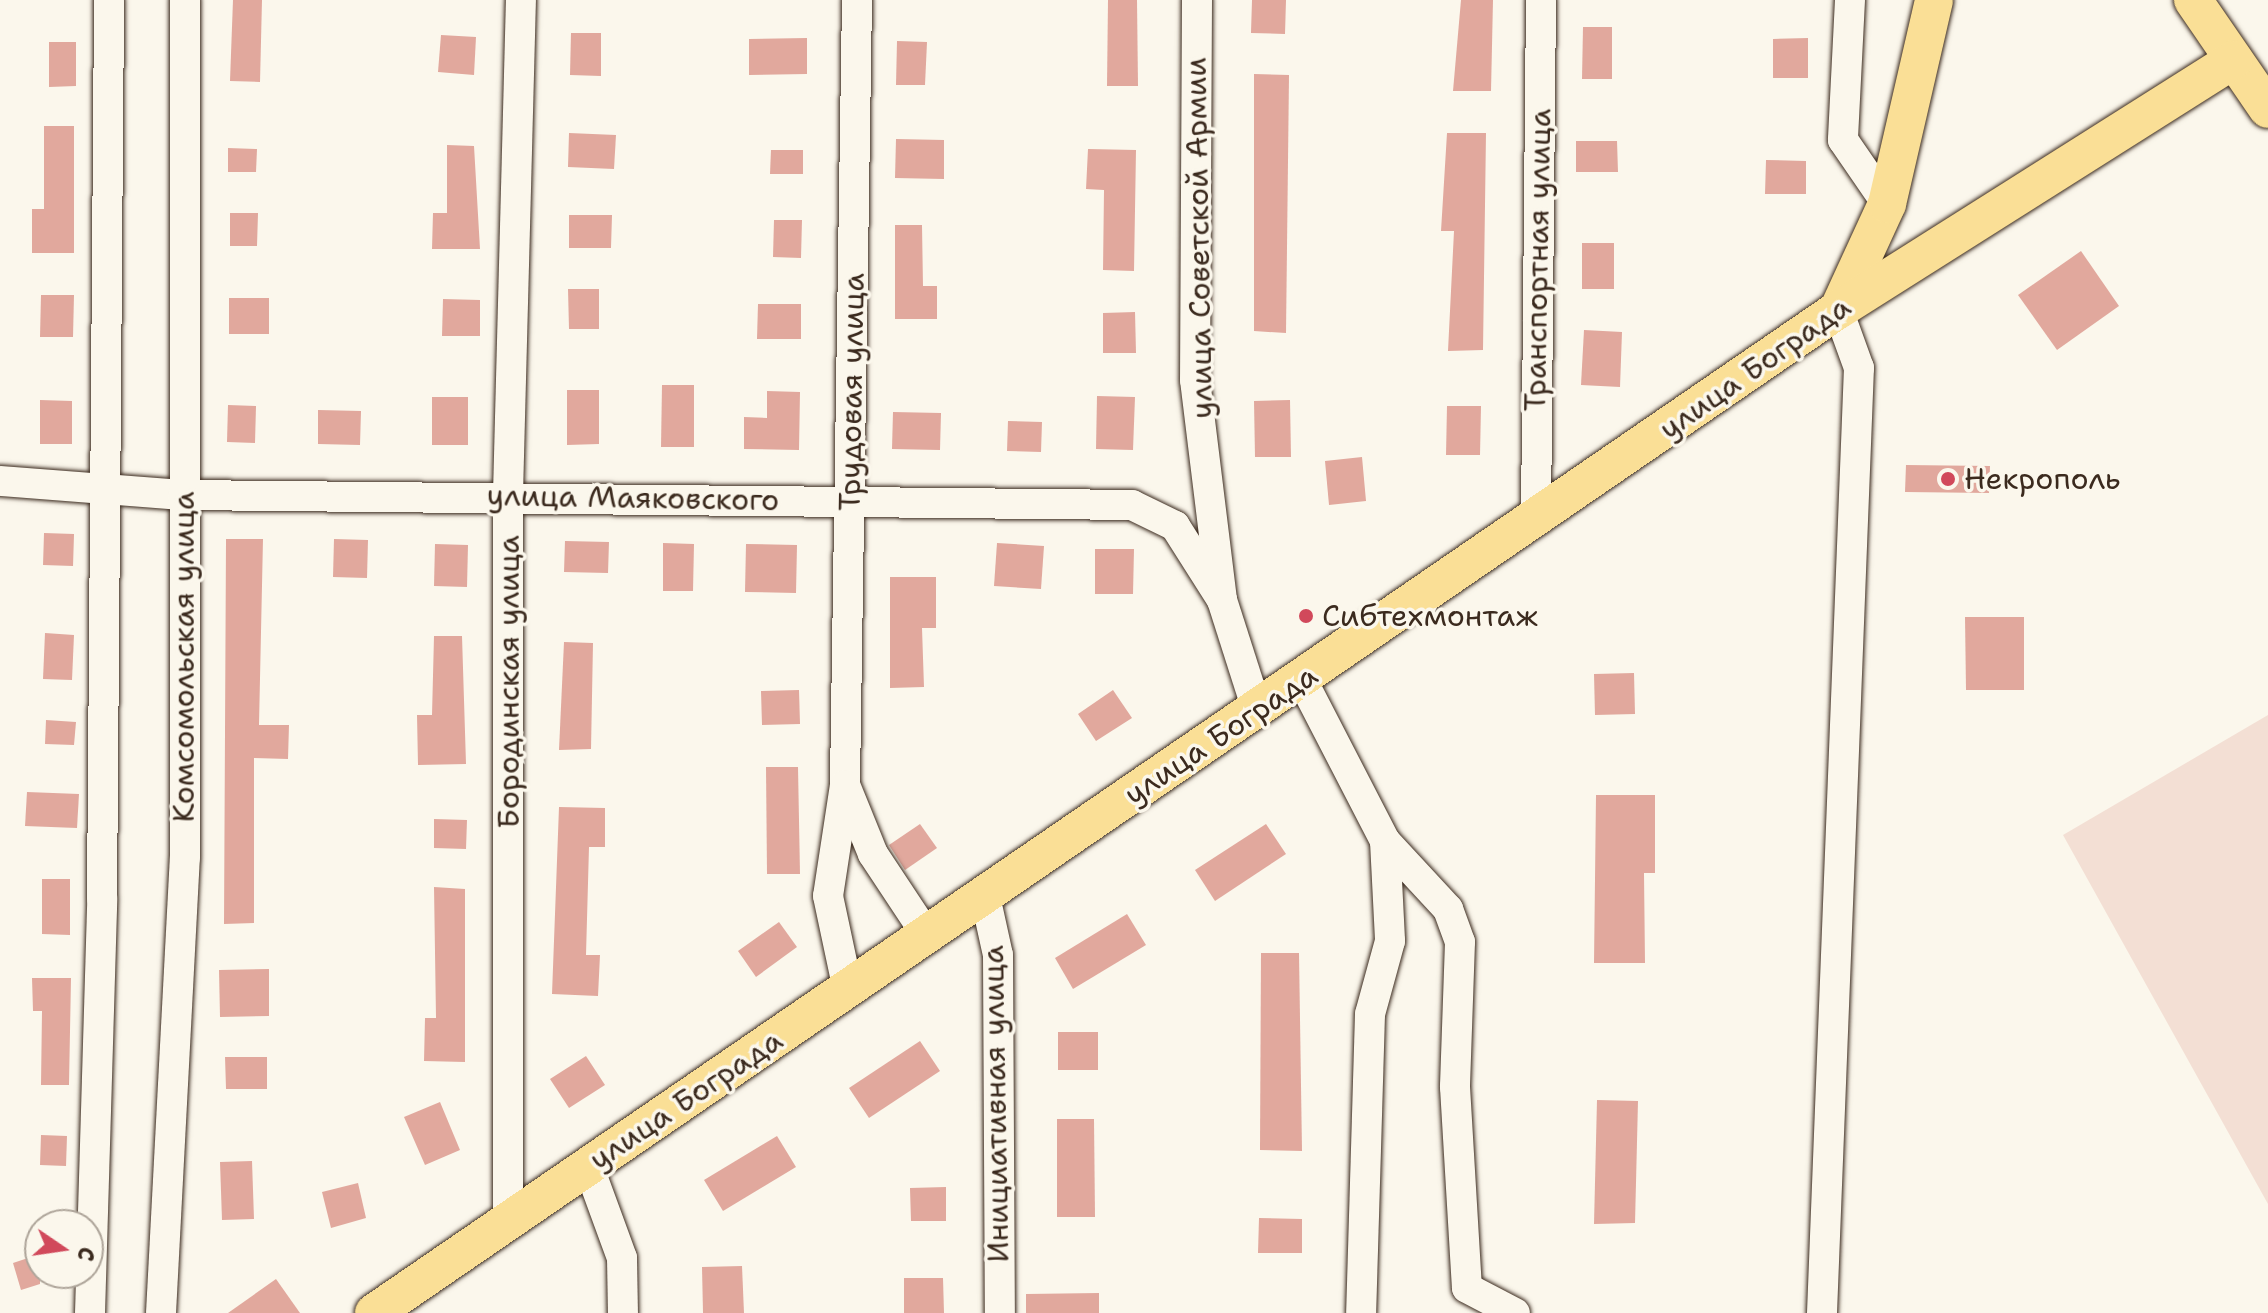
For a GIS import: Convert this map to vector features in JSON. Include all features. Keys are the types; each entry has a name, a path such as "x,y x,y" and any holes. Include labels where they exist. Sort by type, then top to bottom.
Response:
{"main road":[{"path":"1838,310 1887,204 1934,0"},
{"path":"2193,0 2268,109"},
{"name":"улица Бограда","path":"374,1313 1838,310 2234,60"}],"street":[{"path":"90,1313 109,0"},
{"name":"Комсомольская улица","path":"161,1313 185,858 185,0"},
{"name":"Бородинская улица","path":"508,1220 508,494 521,0"},
{"name":"Трудовая улица","path":"848,990 828,896 828,856 845,785 841,713 852,502 857,0"},
{"name":"улица Советской Армии","path":"1197,0 1195,380 1222,600 1257,710"},
{"name":"Транспортная улица","path":"1536,519 1541,0"},
{"path":"1850,0 1843,140 1887,204"},
{"path":"1822,1313 1859,368 1838,310"},
{"name":"улица Маяковского","path":"0,481 183,495 508,494 1132,505 1175,526 1222,600"},
{"path":"1302,680 1385,841 1448,909 1460,942 1455,1087 1467,1288 1515,1313"},
{"name":"Трудовая улица","path":"845,785 873,854 926,934"},
{"path":"1361,1313 1370,1014 1390,941 1385,841"},
{"name":"Инициативная улица","path":"985,896 998,955 1000,1313"},
{"path":"588,1165 622,1258 623,1313"}],"shaded area":[{"path":"2268,715 2268,1204 2063,835"}],"building":[{"path":"233,0 262,0 260,82 230,81"},
{"path":"1108,0 1137,0 1138,86 1107,86"},
{"path":"1252,0 1286,0 1285,34 1251,33"},
{"path":"1461,0 1493,0 1491,91 1453,91"},
{"path":"1583,27 1612,27 1612,79 1582,79"},
{"path":"571,33 601,33 601,76 570,75"},
{"path":"441,35 476,37 474,75 438,72"},
{"path":"807,38 807,74 749,75 749,39"},
{"path":"1808,38 1808,78 1773,78 1773,39"},
{"path":"897,41 927,42 925,85 896,85"},
{"path":"49,42 76,42 76,86 49,87"},
{"path":"1254,74 1289,75 1286,333 1254,331"},
{"path":"44,126 74,126 74,253 32,253 32,209 44,209"},
{"path":"569,133 616,135 614,169 568,167"},
{"path":"1447,133 1486,133 1483,350 1448,351 1454,231 1441,231"},
{"path":"896,139 944,140 944,179 895,178"},
{"path":"1576,141 1617,141 1618,172 1576,172"},
{"path":"447,145 474,146 480,249 432,249 433,213 447,213"},
{"path":"228,148 257,149 256,172 228,172"},
{"path":"1088,149 1136,150 1134,271 1103,270 1104,190 1086,189"},
{"path":"771,150 803,150 803,174 770,174"},
{"path":"1766,160 1806,161 1806,194 1765,194"},
{"path":"230,213 258,213 257,246 230,246"},
{"path":"569,215 612,215 611,248 569,248"},
{"path":"774,220 802,220 801,258 773,257"},
{"path":"895,225 922,225 923,286 937,286 937,319 895,319"},
{"path":"1582,243 1614,243 1614,289 1582,289"},
{"path":"2081,251 2119,306 2057,350 2018,295"},
{"path":"568,289 599,289 599,329 569,329"},
{"path":"41,295 74,295 73,337 40,337"},
{"path":"229,298 269,298 269,334 229,334"},
{"path":"443,299 480,300 480,336 442,336"},
{"path":"758,304 801,304 801,339 757,339"},
{"path":"1135,312 1136,353 1103,353 1103,313"},
{"path":"1584,330 1622,332 1620,387 1581,385"},
{"path":"662,385 694,385 694,447 661,447"},
{"path":"567,390 599,390 599,444 567,445"},
{"path":"767,391 800,392 799,450 744,449 744,417 767,418"},
{"path":"1097,396 1135,397 1133,450 1096,449"},
{"path":"432,397 468,397 468,445 432,445"},
{"path":"40,400 72,401 72,444 40,444"},
{"path":"1290,400 1291,457 1255,457 1254,401"},
{"path":"228,405 256,406 255,443 227,442"},
{"path":"1447,406 1481,406 1480,455 1446,455"},
{"path":"318,410 361,411 360,445 318,444"},
{"path":"893,412 941,413 940,450 892,449"},
{"path":"1008,421 1042,422 1041,452 1007,451"},
{"path":"1362,457 1366,501 1329,505 1325,461"},
{"name":"Некрополь","path":"1906,465 1990,466 1989,493 1905,492"},
{"path":"44,533 74,534 73,566 43,565"},
{"path":"226,539 263,539 259,725 289,725 288,759 254,758 254,923 224,924"},
{"path":"334,539 368,540 367,578 333,577"},
{"path":"565,541 609,542 608,573 564,572"},
{"path":"663,543 694,544 693,591 663,591"},
{"path":"997,543 1044,546 1041,589 994,586"},
{"path":"435,544 468,545 467,587 434,586"},
{"path":"746,544 797,545 796,593 745,592"},
{"path":"1095,549 1134,549 1133,594 1095,594"},
{"path":"890,577 936,577 936,628 922,628 924,687 890,688"},
{"path":"1965,617 2024,617 2024,690 1966,690"},
{"path":"45,633 74,635 72,680 43,679"},
{"path":"434,636 462,636 466,764 418,765 417,715 432,715"},
{"path":"564,642 593,643 591,749 559,750"},
{"path":"1634,673 1635,714 1595,715 1594,674"},
{"path":"799,690 800,724 762,725 761,691"},
{"path":"1113,690 1132,718 1096,741 1078,714"},
{"path":"46,720 76,722 74,745 45,744"},
{"path":"766,767 798,767 800,874 767,874"},
{"path":"27,792 79,794 77,828 25,826"},
{"path":"1596,795 1655,795 1655,873 1644,873 1645,963 1594,963"},
{"path":"559,807 605,808 605,847 589,847 586,955 600,955 598,996 552,994"},
{"path":"434,819 467,820 466,849 434,848"},
{"path":"920,824 937,848 905,870 889,845"},
{"path":"1266,824 1286,854 1215,901 1195,870"},
{"path":"42,879 70,879 70,935 42,934"},
{"path":"434,887 465,889 465,1062 424,1061 425,1018 436,1018"},
{"path":"1127,914 1146,945 1073,989 1055,958"},
{"path":"779,922 797,947 756,977 738,951"},
{"path":"1261,953 1299,953 1302,1151 1260,1150"},
{"path":"269,969 269,1016 220,1017 219,970"},
{"path":"32,978 71,978 69,1085 41,1085 42,1011 33,1011"},
{"path":"1058,1032 1098,1032 1098,1070 1058,1070"},
{"path":"920,1041 940,1071 869,1118 849,1088"},
{"path":"586,1056 605,1085 569,1108 550,1079"},
{"path":"225,1057 267,1057 267,1089 226,1089"},
{"path":"1597,1100 1638,1101 1635,1223 1594,1224"},
{"path":"440,1102 460,1150 425,1165 404,1117"},
{"path":"1057,1119 1094,1119 1095,1217 1057,1217"},
{"path":"41,1135 67,1136 66,1166 40,1165"},
{"path":"777,1136 796,1167 723,1211 704,1180"},
{"path":"252,1161 254,1219 222,1220 220,1162"},
{"path":"358,1183 366,1218 331,1228 322,1192"},
{"path":"946,1187 946,1221 911,1221 910,1188"},
{"path":"1259,1218 1302,1219 1302,1253 1258,1253"},
{"path":"24,1259 24,1289 21,1290 13,1263"},
{"path":"742,1266 744,1313 703,1313 702,1267"},
{"path":"904,1278 943,1278 944,1313 904,1313"},
{"path":"276,1279 300,1313 228,1313"},
{"path":"1099,1293 1099,1313 1026,1313 1026,1294"}],"place":[{"name":"Некрополь","path":"1948,479"},
{"name":"Сибтехмонтаж","path":"1306,616"}]}
